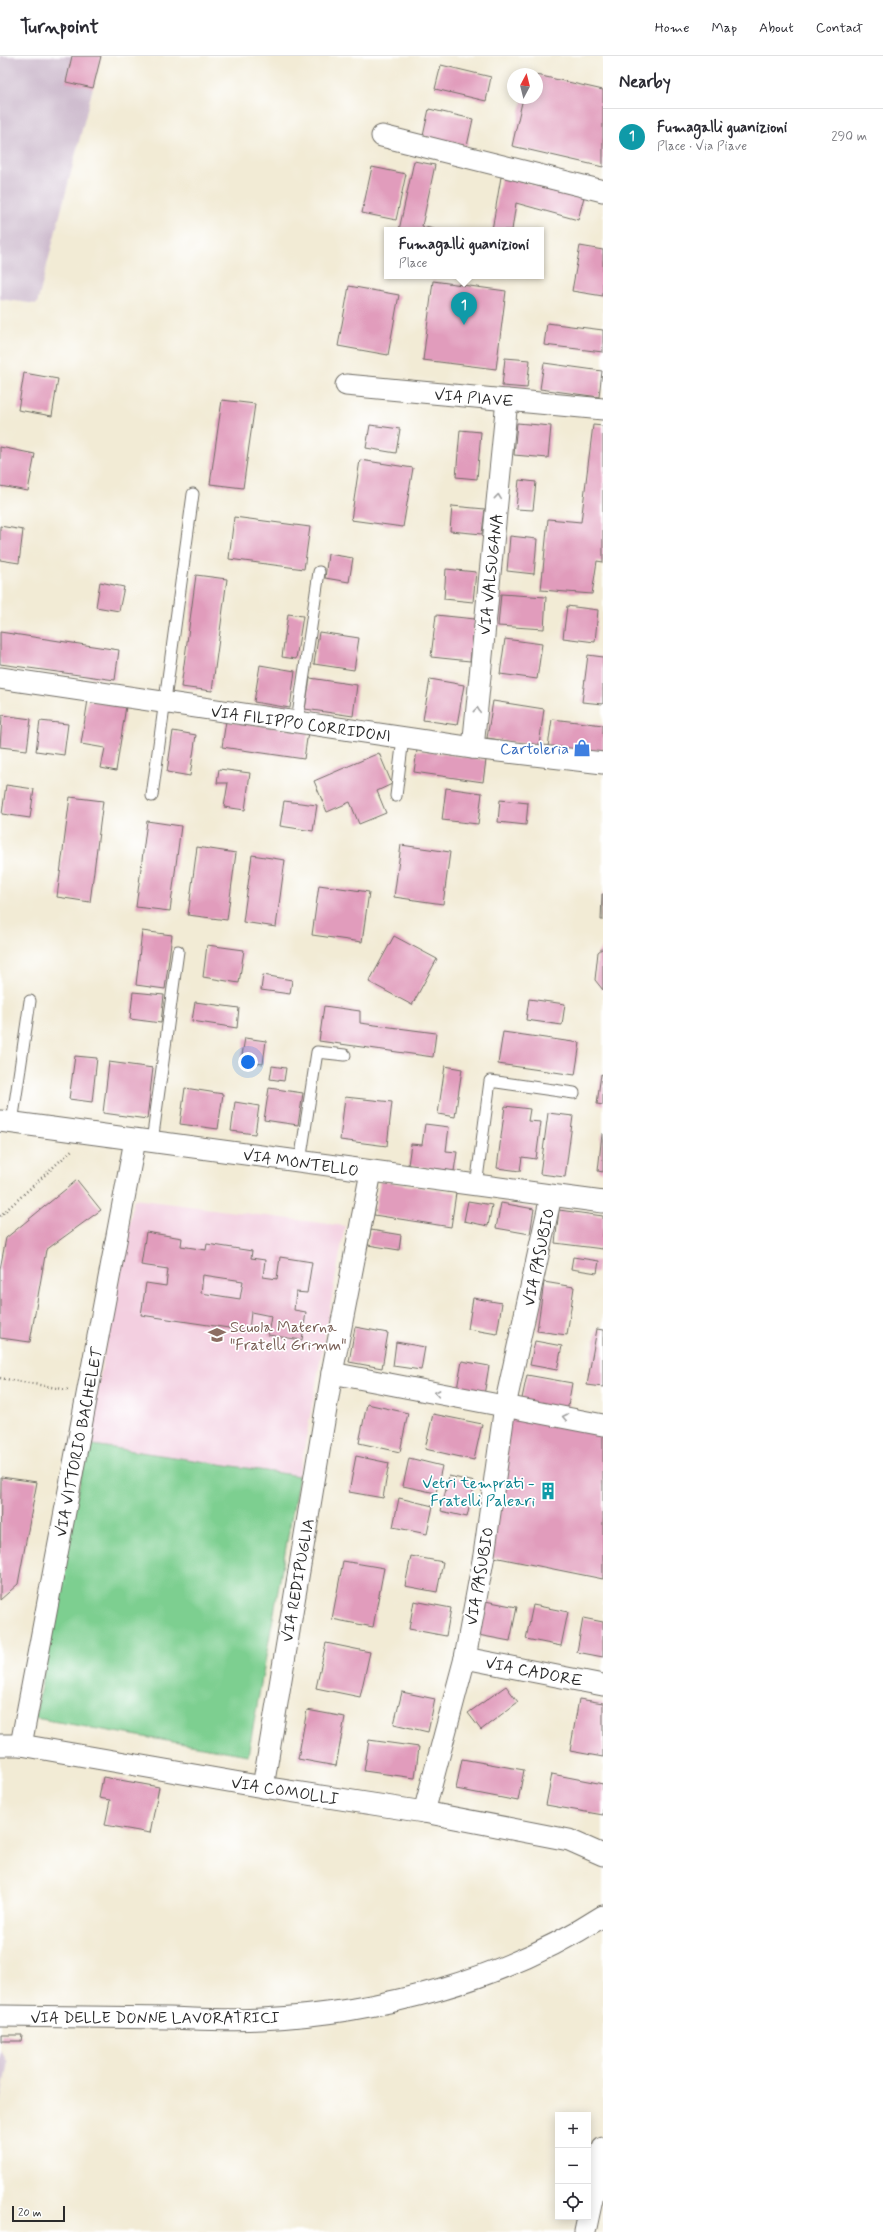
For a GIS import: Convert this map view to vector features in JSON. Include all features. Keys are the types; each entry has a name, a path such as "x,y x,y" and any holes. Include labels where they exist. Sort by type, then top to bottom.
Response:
{"street":[{"path":"382,136 603,191"},
{"name":"VIA PIAVE","path":"346,385 603,409"},
{"name":"VIA VALSUGANA","path":"473,748 507,400"},
{"name":"VIA FILIPPO CORRIDONI","path":"0,678 473,748 603,763"},
{"name":"VIA MONTELLO","path":"6,1122 603,1202"},
{"name":"VIA VITTORIO BACHELET","path":"21,1745 87,1393 143,1141"},
{"name":"VIA REDIPUGLIA","path":"263,1787 332,1373 371,1172"},
{"name":"VIA PASUBIO","path":"424,1812 465,1658 484,1555 505,1406 551,1196"},
{"path":"332,1373 603,1425"},
{"name":"VIA CADORE","path":"465,1658 603,1685"},
{"name":"VIA COMOLLI","path":"0,1745 21,1745 263,1787 424,1812 569,1840 603,1841"},
{"name":"VIA COMOLLI","path":"569,1840 603,1855"},
{"name":"VIA DELLE DONNE LAVORATRICI","path":"0,2016 254,2020 343,2011 421,1994 491,1971 550,1946 603,1916"},
{"path":"585,2232 603,2148"}],"lane":[{"path":"152,796 166,703 193,494"},
{"path":"297,722 319,572"},
{"path":"396,796 403,738"},
{"path":"143,1141 178,951"},
{"path":"6,1122 30,1001"},
{"path":"300,1162 317,1052 345,1055"},
{"path":"476,1186 490,1081 574,1093"}],"path":[{"path":"0,1216 90,1134"},
{"path":"0,1378 87,1393"}],"shaded area":[{"path":"0,56 101,56 37,304 0,299"},
{"name":"Scuola Materna \"Fratelli Grimm\"","path":"134,1199 345,1226 299,1476 87,1444"},
{"path":"0,2050 8,2062 0,2103"}],"green space":[{"path":"87,1444 299,1476 248,1755 35,1718"}],"building":[{"path":"72,56 101,56 93,88 66,82"},
{"path":"441,65 491,77 486,101 435,89"},
{"path":"543,76 603,90 603,167 512,146 522,104 543,104"},
{"path":"429,109 473,119 467,146 423,136"},
{"path":"414,161 435,165 422,226 426,227 400,227"},
{"path":"372,167 406,174 396,220 362,213"},
{"path":"501,177 584,197 578,220 516,203 512,227 493,227"},
{"path":"580,246 603,250 603,296 572,291"},
{"path":"433,281 506,291 496,369 423,360"},
{"path":"349,286 399,295 388,355 338,346"},
{"path":"547,323 603,330 603,352 544,345"},
{"path":"505,358 530,360 527,388 502,386"},
{"path":"544,363 602,371 599,397 540,389"},
{"path":"24,373 58,379 52,416 18,410"},
{"path":"222,400 255,404 243,488 210,484"},
{"path":"517,423 551,426 548,458 514,455"},
{"path":"370,425 400,429 396,453 366,448"},
{"path":"593,425 603,426 603,562 597,561 592,594 541,590 548,519 581,522"},
{"path":"460,430 481,432 477,479 456,477"},
{"path":"0,447 35,454 28,491 0,486"},
{"path":"360,460 413,468 403,527 351,520"},
{"path":"519,480 536,482 533,510 516,509"},
{"path":"452,506 485,509 482,534 450,531"},
{"path":"234,517 310,527 304,569 229,559"},
{"path":"0,526 23,530 19,563 0,560"},
{"path":"510,536 537,539 534,574 507,571"},
{"path":"328,554 353,558 349,582 325,578"},
{"path":"446,569 476,572 473,602 444,599"},
{"path":"196,575 227,579 212,691 181,687"},
{"path":"100,582 124,587 119,611 96,607"},
{"path":"501,594 546,597 544,629 498,626"},
{"path":"567,606 598,610 595,642 563,638"},
{"path":"288,614 303,616 296,659 282,657"},
{"path":"436,615 475,619 470,661 431,657"},
{"path":"0,632 119,650 115,680 0,664"},
{"path":"319,632 359,638 354,670 314,664"},
{"path":"505,639 542,644 537,679 500,674"},
{"path":"588,655 603,657 603,704 582,702"},
{"path":"260,665 295,671 290,708 254,702"},
{"path":"310,678 357,685 353,716 305,709"},
{"path":"430,679 464,685 457,725 423,720"},
{"path":"88,700 126,706 116,771 101,768 105,748 81,744"},
{"path":"493,701 544,709 539,746 487,738"},
{"path":"2,715 31,719 27,750 0,747"},
{"path":"552,719 603,725 603,754 548,747"},
{"path":"40,721 68,724 64,755 36,751"},
{"path":"226,721 308,732 304,759 222,747"},
{"path":"173,731 196,735 190,776 167,772"},
{"path":"417,750 486,760 483,782 414,772"},
{"path":"379,753 392,784 377,791 386,813 359,824 350,802 327,812 314,781"},
{"path":"219,769 250,773 245,810 224,807 228,783 217,783"},
{"path":"6,785 34,789 30,818 2,814"},
{"path":"446,788 482,793 478,824 442,820"},
{"path":"70,797 103,801 90,902 57,897"},
{"path":"500,800 528,803 526,825 498,822"},
{"path":"284,801 317,805 313,831 280,826"},
{"path":"147,821 181,826 170,911 136,907"},
{"path":"401,845 450,852 443,904 394,897"},
{"path":"197,847 236,853 227,920 188,915"},
{"path":"252,855 285,860 276,927 243,922"},
{"path":"319,885 369,892 362,942 312,935"},
{"path":"602,894 603,920 601,920"},
{"path":"142,931 172,935 165,989 136,985"},
{"path":"394,936 437,959 412,1005 369,982"},
{"path":"207,945 244,950 239,983 203,977"},
{"path":"603,948 603,990 595,980 598,952"},
{"path":"263,975 292,980 290,994 261,990"},
{"path":"133,992 164,995 161,1023 130,1019"},
{"path":"529,999 565,1004 562,1025 526,1020"},
{"path":"195,1002 239,1008 237,1028 192,1021"},
{"path":"324,1006 360,1011 360,1023 436,1033 433,1057 319,1041"},
{"path":"503,1032 580,1043 575,1075 498,1064"},
{"path":"245,1038 266,1041 263,1064 241,1061"},
{"path":"75,1056 97,1058 92,1102 69,1099"},
{"path":"109,1062 153,1068 147,1119 103,1113"},
{"path":"272,1066 286,1068 284,1081 270,1079"},
{"path":"445,1066 462,1069 455,1117 438,1114"},
{"path":"601,1074 603,1075 603,1105 597,1104"},
{"path":"185,1088 223,1094 218,1129 180,1124"},
{"path":"269,1088 303,1093 298,1125 264,1120"},
{"path":"345,1097 392,1102 387,1146 340,1140"},
{"path":"235,1102 259,1106 255,1134 231,1131"},
{"path":"505,1106 530,1109 528,1121 541,1122 536,1159 522,1157 520,1171 497,1168"},
{"path":"548,1113 573,1116 565,1177 540,1174"},
{"path":"425,1124 449,1127 446,1151 457,1152 454,1171 408,1165 411,1144 422,1145"},
{"path":"603,1134 603,1172 598,1171"},
{"path":"77,1180 101,1210 46,1250 30,1342 0,1338 0,1269 6,1238"},
{"path":"380,1181 456,1193 451,1227 374,1215"},
{"path":"468,1201 492,1205 488,1226 464,1221"},
{"path":"501,1203 534,1209 530,1234 496,1228"},
{"path":"559,1210 603,1216 603,1249 555,1243"},
{"path":"371,1230 401,1235 399,1250 368,1245"},
{"path":"146,1232 182,1238 181,1246 206,1250 207,1244 252,1251 251,1258 265,1260 263,1277 277,1279 280,1257 312,1262 307,1293 296,1292 294,1310 306,1312 302,1340 268,1335 271,1316 251,1312 249,1331 141,1315 146,1283 166,1286 168,1269 141,1265","holes":["203,1275 243,1281 240,1299 201,1293"]},
{"path":"573,1257 599,1261 597,1273 571,1269"},
{"path":"544,1282 574,1287 567,1335 537,1331"},
{"path":"473,1298 502,1303 497,1334 468,1329"},
{"path":"355,1327 388,1333 382,1368 349,1362"},
{"path":"597,1329 603,1330 603,1387 587,1385"},
{"path":"535,1341 562,1346 557,1370 530,1365"},
{"path":"396,1342 425,1347 421,1370 393,1366"},
{"path":"462,1361 489,1366 484,1395 457,1389"},
{"path":"527,1375 572,1383 567,1412 521,1403"},
{"path":"367,1404 408,1413 400,1452 359,1443"},
{"name":"Vetri temprati - Fratelli Paleari","path":"505,1406 603,1426 603,1579 484,1555"},
{"path":"433,1414 482,1424 474,1460 425,1449"},
{"path":"356,1456 389,1463 383,1498 349,1492"},
{"path":"409,1458 442,1466 436,1493 403,1486"},
{"path":"449,1476 475,1482 467,1517 441,1511"},
{"path":"1,1477 37,1482 18,1584 0,1600"},
{"path":"399,1498 433,1506 427,1534 393,1527"},
{"path":"411,1556 443,1562 437,1592 405,1586"},
{"path":"343,1561 384,1568 373,1627 332,1619"},
{"path":"414,1601 451,1608 446,1636 409,1629"},
{"path":"485,1601 517,1607 510,1641 478,1635"},
{"path":"533,1605 568,1612 561,1646 526,1639"},
{"path":"583,1618 603,1622 603,1657 577,1652"},
{"path":"326,1643 370,1652 360,1697 316,1688"},
{"path":"506,1686 518,1702 481,1730 468,1713"},
{"path":"402,1692 435,1699 428,1732 394,1724"},
{"path":"579,1699 603,1703 603,1757 570,1751"},
{"path":"307,1710 345,1717 336,1766 298,1759"},
{"path":"369,1740 419,1747 415,1778 364,1771"},
{"path":"462,1759 524,1770 518,1801 456,1789"},
{"path":"552,1774 603,1784 603,1815 546,1805"},
{"path":"103,1777 159,1787 150,1833 105,1825 110,1800 99,1798"},
{"path":"1,2035 22,2035 21,2041 1,2041"}],"place":[{"name":"Fumagalli guanizioni","path":"464,325"},
{"name":"Cartoleria","path":"582,748"},
{"name":"Scuola Materna \"Fratelli Grimm\"","path":"217,1335"},
{"name":"Vetri temprati - Fratelli Paleari","path":"548,1491"}]}
